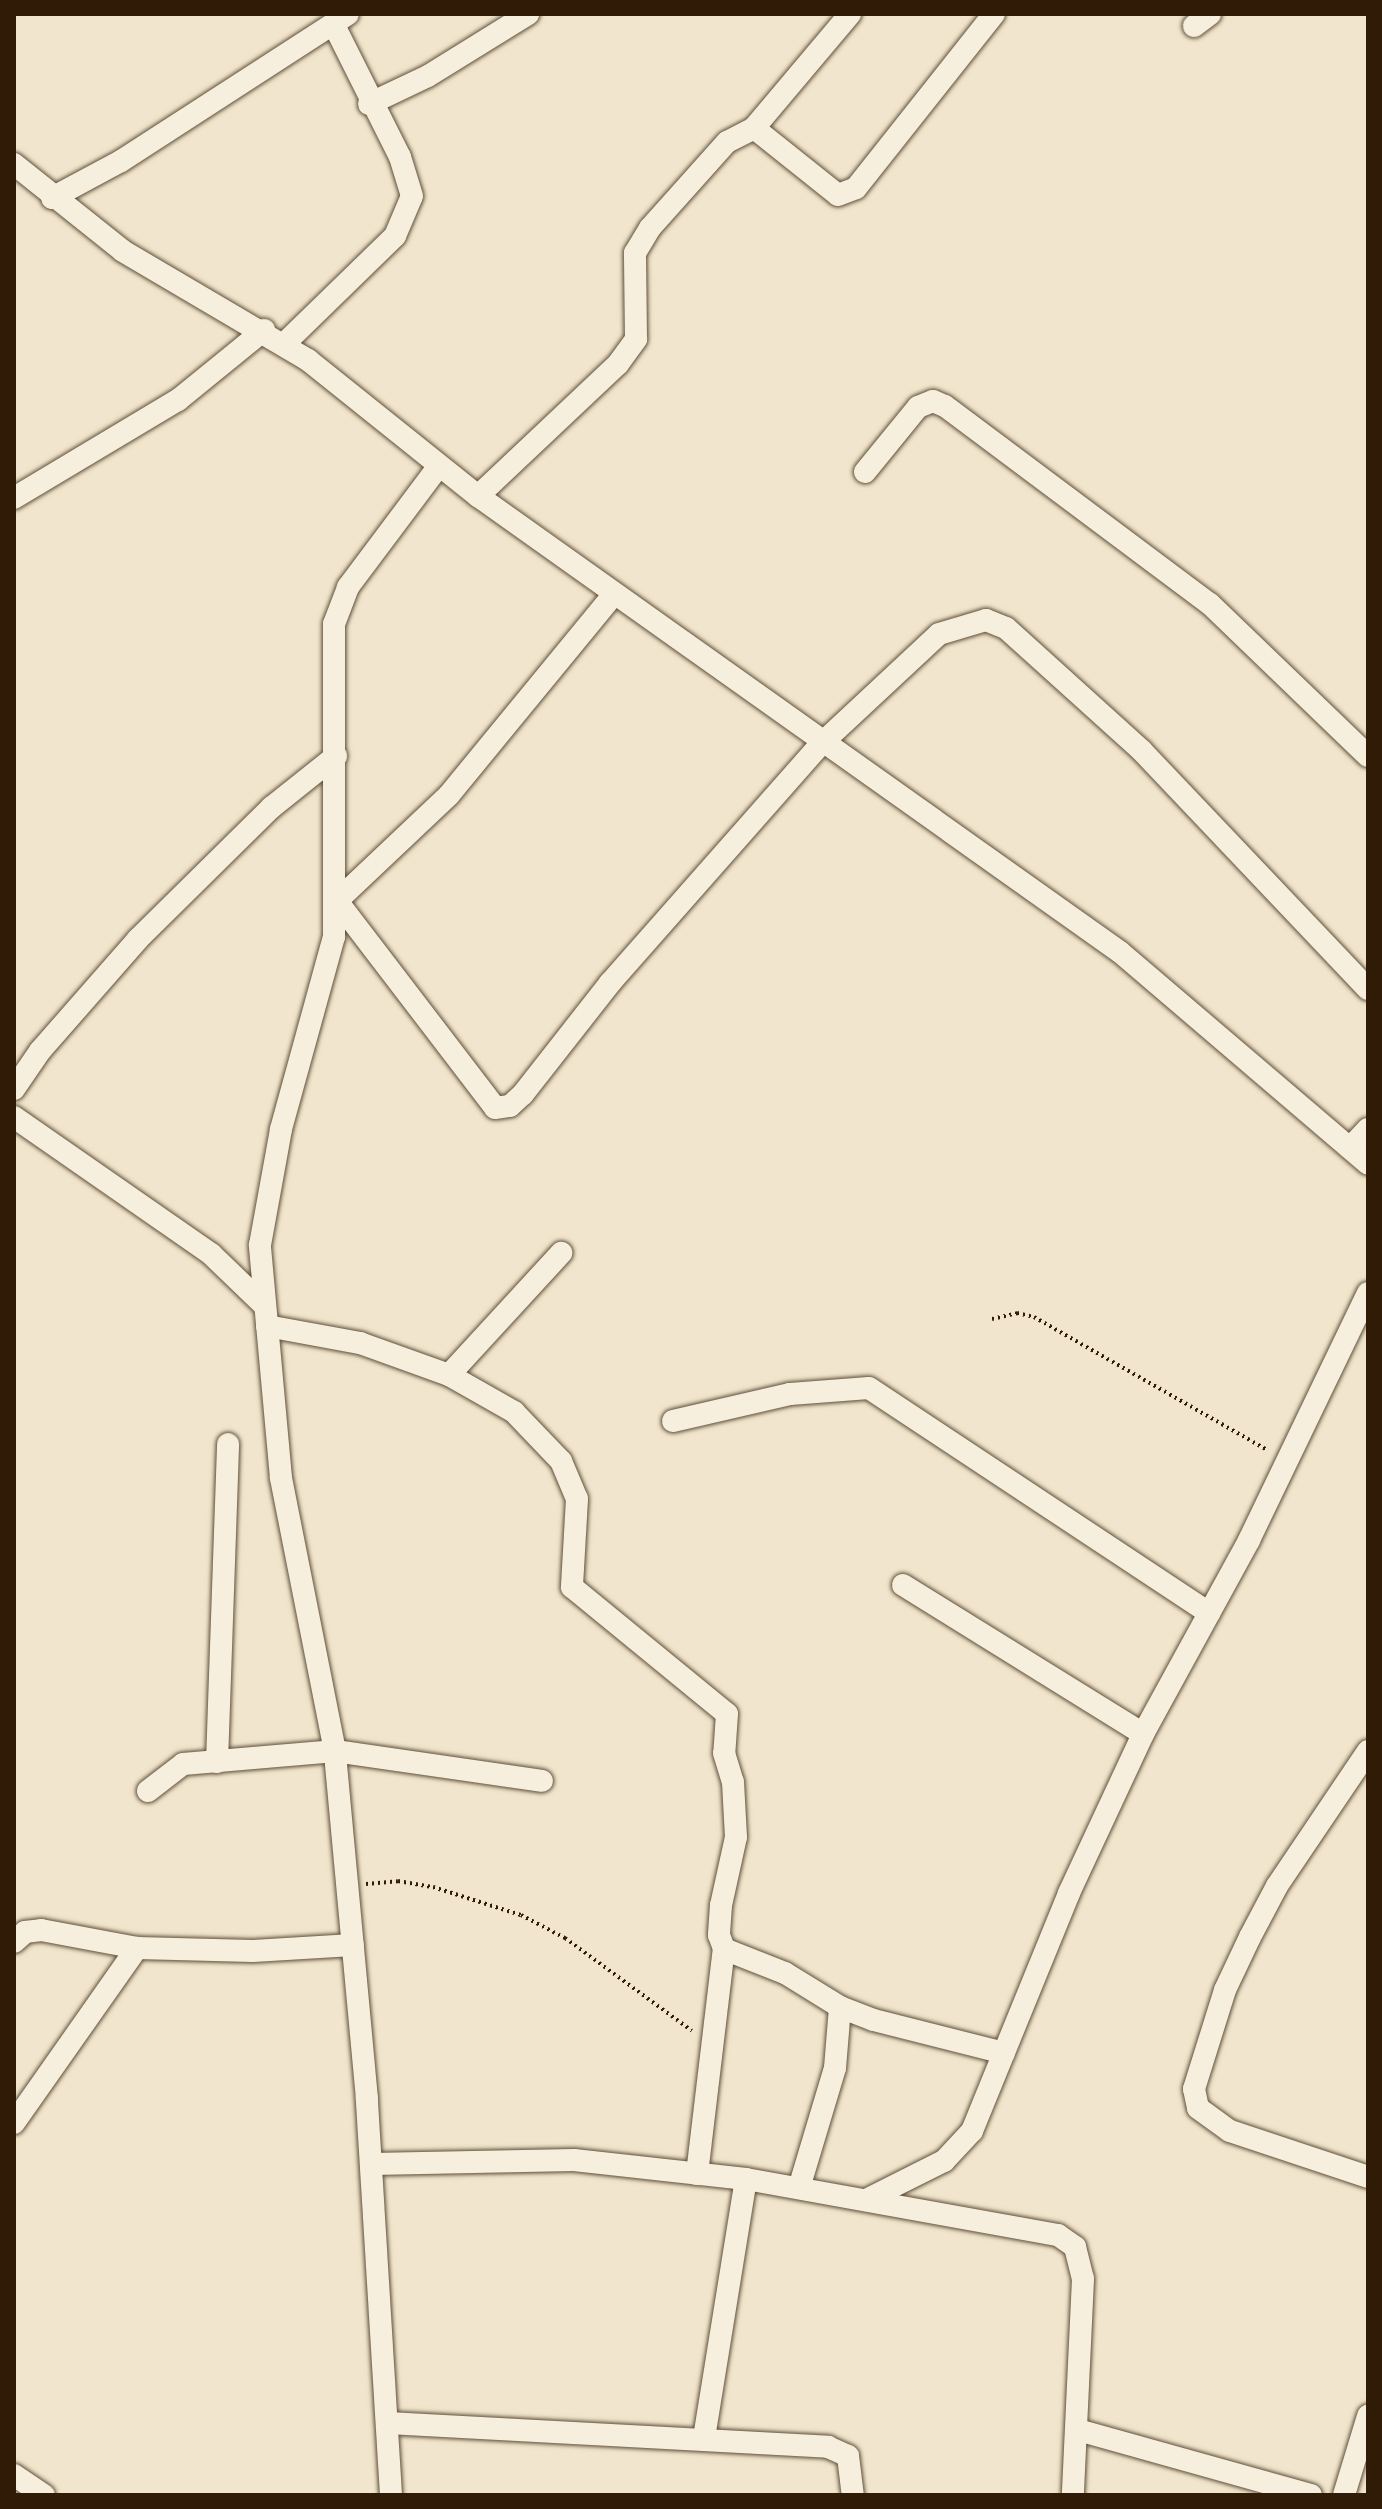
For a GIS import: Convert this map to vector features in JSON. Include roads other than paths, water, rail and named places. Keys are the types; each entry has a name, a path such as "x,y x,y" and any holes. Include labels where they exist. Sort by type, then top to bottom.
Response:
{"street":[{"path":"369,104 428,76 528,14"},
{"path":"478,496 618,364 636,339 632,265 641,240 727,142 754,128 850,14"},
{"path":"754,128 838,195 856,188 994,14"},
{"path":"52,198 121,161 341,19 369,104 400,157 412,196 408,215 395,236 284,344"},
{"path":"14,164 52,198 123,251 284,344 478,496 821,744 1120,952 1368,1164"},
{"path":"14,498 178,400 264,330"},
{"path":"865,472 918,407 933,401 945,406 1210,604 1368,756"},
{"path":"391,2495 372,2164 335,1751 281,1478 260,1245 275,1158 325,977 337,901 334,624 348,587 439,466"},
{"path":"337,901 449,795 614,594"},
{"path":"337,901 466,1076 495,1108 510,1106 610,983 821,744 939,634 986,620 1006,628 1142,751 1368,989"},
{"path":"14,1089 40,1051 138,939 272,807 336,756"},
{"path":"14,1117 211,1254 266,1316 360,1343 449,1375 514,1412 544,1439 567,1472 577,1499 571,1577 577,1594 727,1714 724,1753 733,1782 736,1837 721,1905 719,1938 724,1949 710,2042 697,2174"},
{"path":"1350,1148 1368,1129"},
{"path":"449,1375 561,1253"},
{"path":"868,2199 960,2149 990,2097 1004,2053 1069,1893 1143,1734 1209,1613 1368,1293"},
{"path":"673,1421 790,1394 869,1388 1209,1613"},
{"path":"217,1762 228,1444"},
{"path":"903,1585 1143,1734"},
{"path":"148,1791 177,1765 335,1751 542,1781"},
{"path":"1368,1751 1277,1886 1250,1937 1225,1990 1194,2089 1198,2108 1230,2131 1368,2177"},
{"path":"14,1942 25,1932 41,1930 137,1948 253,1951 353,1945"},
{"path":"14,2123 137,1948"},
{"path":"724,1949 785,1973 840,2007 901,2029 1004,2053"},
{"path":"799,2188 835,2068 840,2007"},
{"path":"372,2164 574,2160 746,2179 1058,2235 1075,2247 1083,2279 1073,2495"},
{"path":"704,2438 746,2179"},
{"path":"1344,2495 1368,2416"},
{"path":"388,2423 704,2438 842,2451 852,2467 853,2495"},
{"path":"1078,2430 1311,2495"},
{"path":"14,2475 44,2495"}]}
